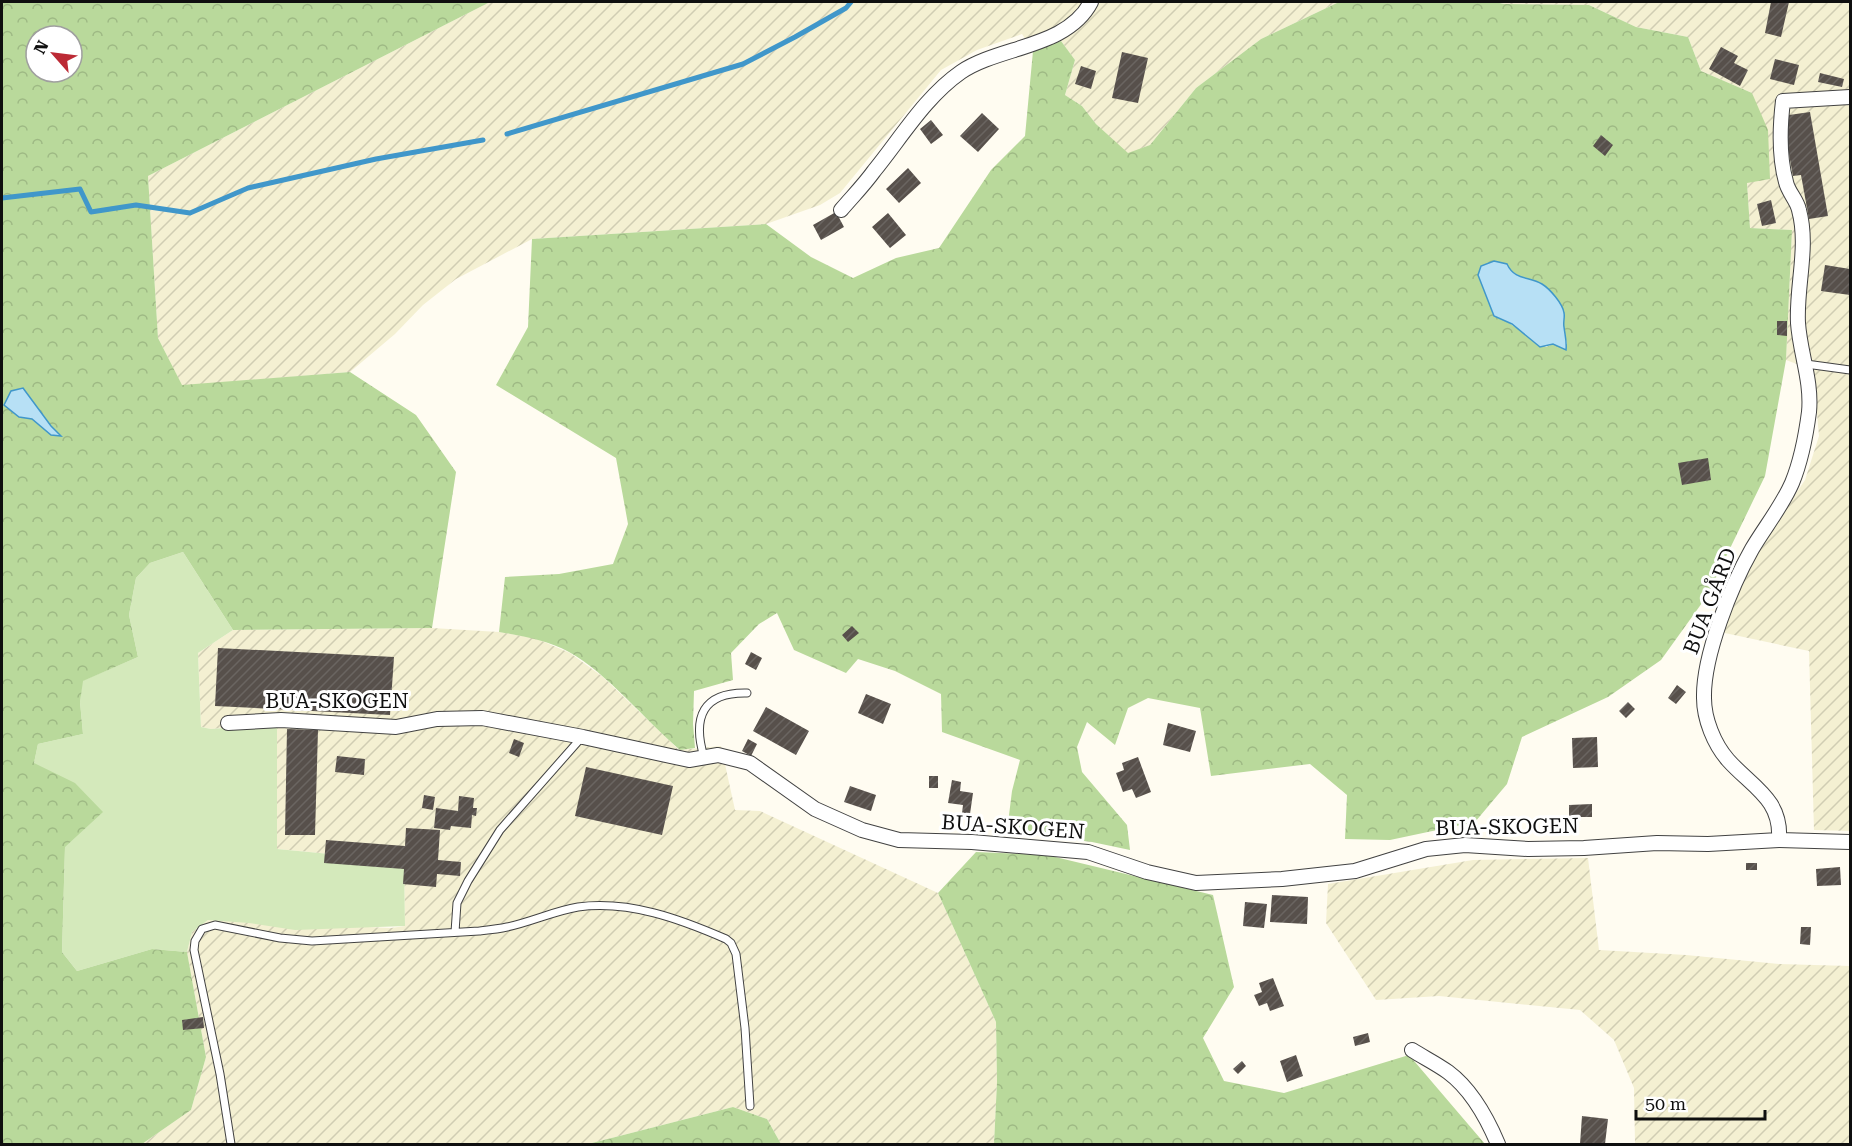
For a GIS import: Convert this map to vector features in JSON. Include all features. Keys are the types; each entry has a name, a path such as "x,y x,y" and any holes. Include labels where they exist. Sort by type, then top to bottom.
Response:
{"street":[{"path":"842,210 936,93 962,71 1017,50 1067,27 1082,15 1090,2"},
{"name":"BUA GÅRD","path":"1779,840 1780,825 1770,801 1727,759 1712,735 1704,706 1703,682 1735,583 1752,549 1783,501 1795,474 1809,412 1808,376 1799,347 1798,319 1803,240 1799,209 1786,183 1780,128 1783,101 1851,97"},
{"name":"BUA-SKOGEN","path":"228,723 281,720 396,726 437,719 482,718 583,736 689,760 718,755 750,763 815,809 862,830 899,840 972,842 1088,852 1146,872 1196,883 1282,879 1355,871 1426,849 1465,844 1528,849 1779,840 1851,842"},
{"path":"1412,1050 1448,1072 1465,1089 1489,1122 1498,1144"}],"lane":[{"path":"1806,364 1851,370"},
{"path":"705,757 700,742 699,725 708,704 731,693 747,693"},
{"path":"455,932 457,903 500,830 583,736"},
{"path":"231,1144 220,1074 194,950 195,941 202,929 215,925 280,938 312,941 506,927 549,914 597,905 615,906 660,915 726,939 736,954 745,1028 750,1106"}],"shaded area":[{"path":"490,2 1339,2 1261,39 1196,88 1150,145 1128,154 1096,124 1082,106 1065,95 1075,60 1061,41 1033,51 1022,34 977,50 941,70 840,193 820,205 766,224 532,239 456,279 423,305 395,334 350,372 182,386 158,338 148,176"},
{"path":"1495,2 1850,2 1850,831 1814,830 1809,651 1720,632 1758,550 1805,480 1819,436 1813,370 1786,360 1792,230 1750,228 1747,182 1769,179 1752,93 1701,71 1688,37 1636,27 1589,5"},
{"path":"432,628 499,632 535,638 570,653 603,677 679,750 721,746 735,810 760,811 938,893 996,1022 997,1082 994,1144 781,1144 767,1119 733,1107 588,1144 142,1144 191,1110 206,1057 187,952 192,932 208,920 391,928 405,926 404,861 277,849 277,724 211,729 201,727 198,653 233,630"},
{"path":"1588,858 1599,950 1779,964 1850,966 1850,1144 1635,1144 1634,1088 1614,1040 1580,1010 1439,996 1376,1000 1326,923 1328,884 1473,860"}],"green space":[{"path":"2,2 490,2 148,176 158,338 182,385 350,372 416,415 456,472 432,628 233,630 183,552 150,563 136,578 129,615 138,657 83,681 80,702 83,734 38,744 34,763 75,783 103,812 65,847 62,952 77,971 152,949 187,952 206,1057 191,1110 142,1144 2,1144"},
{"path":"1339,2 1495,2 1589,5 1636,27 1688,37 1701,71 1752,93 1768,130 1770,179 1747,183 1750,228 1792,230 1786,360 1765,476 1707,596 1661,660 1608,697 1522,737 1507,784 1475,822 1390,840 1345,839 1347,795 1310,764 1211,776 1200,708 1148,698 1128,708 1115,745 1087,722 1077,747 1082,772 1127,825 1130,850 1092,842 1007,831 1012,791 1020,760 942,732 941,694 895,671 858,659 846,673 794,650 777,613 759,624 731,653 733,680 694,691 695,748 680,750 598,672 583,661 544,641 499,632 505,577 559,574 613,564 628,524 616,458 496,385 528,327 532,239 766,224 811,257 853,278 896,258 939,248 991,170 1025,136 1033,51 1061,41 1075,60 1065,95 1082,106 1096,124 1128,153 1150,145 1196,88 1261,39","holes":["1507,264 1510,270 1524,279 1541,283 1554,296 1564,312 1563,324 1567,344 1553,344 1546,347 1494,315 1478,275"]},
{"path":"183,552 233,630 198,653 201,727 211,729 277,724 277,849 404,861 405,926 295,930 208,920 192,932 187,952 152,949 77,971 62,952 65,847 34,763 38,744 83,734 80,702 82,681 138,657 129,615 136,578 150,563"},
{"path":"976,852 1047,855 1213,895 1234,987 1203,1038 1224,1081 1284,1093 1409,1055 1485,1144 994,1144 997,1082 996,1022 938,893"},
{"path":"733,1107 767,1119 781,1144 588,1144"}],"water":[{"path":"1494,261 1507,264 1518,276 1542,284 1556,297 1564,313 1566,350 1553,344 1540,347 1512,324 1494,316 1478,275 1481,266"},
{"path":"23,388 61,436 51,435 32,419 19,417 4,405 11,391"}],"building":[{"path":"1771,2 1789,2 1781,37 1765,33"},
{"path":"1721,47 1738,56 1734,63 1748,70 1740,86 1709,69"},
{"path":"1122,52 1148,58 1138,103 1112,98"},
{"path":"1775,59 1799,65 1794,85 1770,79"},
{"path":"1081,66 1096,71 1091,89 1075,84"},
{"path":"1820,73 1844,79 1842,87 1818,82"},
{"path":"1810,112 1828,216 1809,219 1801,175 1793,176 1782,116"},
{"path":"982,113 999,129 978,152 960,136"},
{"path":"931,120 943,135 931,144 920,129"},
{"path":"1601,135 1613,145 1605,156 1593,146"},
{"path":"908,168 921,183 899,203 886,189"},
{"path":"1771,200 1776,223 1762,226 1757,204"},
{"path":"836,212 844,227 821,240 813,225"},
{"path":"888,213 906,235 890,248 872,227"},
{"path":"1825,265 1850,269 1850,295 1821,291"},
{"path":"1777,321 1787,321 1787,336 1777,335"},
{"path":"1708,458 1711,480 1682,485 1678,463"},
{"path":"852,626 859,633 848,642 842,635"},
{"path":"218,648 394,657 390,715 215,706"},
{"path":"751,652 762,658 756,670 745,664"},
{"path":"1677,685 1686,692 1676,704 1668,698"},
{"path":"866,694 891,704 883,724 858,713"},
{"path":"1628,702 1635,709 1626,718 1619,711"},
{"path":"766,707 809,731 796,755 753,731"},
{"path":"1168,723 1196,731 1190,752 1163,745"},
{"path":"287,729 318,730 315,835 285,835"},
{"path":"1597,737 1598,767 1573,768 1572,738"},
{"path":"514,739 524,743 519,757 509,753"},
{"path":"748,739 757,744 751,756 742,751"},
{"path":"337,756 365,759 364,775 335,772"},
{"path":"1138,757 1151,792 1136,798 1132,789 1123,792 1116,773 1124,770 1122,763"},
{"path":"586,767 673,786 662,835 575,816"},
{"path":"929,776 938,776 938,788 929,788"},
{"path":"952,780 961,782 960,791 973,793 970,814 962,813 963,805 948,803"},
{"path":"850,786 876,795 871,811 844,802"},
{"path":"424,795 435,797 433,810 422,808"},
{"path":"459,796 474,798 473,808 477,808 476,816 472,815 471,828 451,826 450,830 434,828 436,808 458,811"},
{"path":"1592,804 1592,817 1569,817 1569,805"},
{"path":"406,828 440,830 438,860 461,862 460,876 437,874 436,887 403,884 404,869 324,863 326,840 405,846"},
{"path":"1746,863 1757,863 1757,870 1746,870"},
{"path":"1840,867 1841,885 1817,886 1816,869"},
{"path":"1272,895 1308,897 1307,924 1270,922"},
{"path":"1245,902 1267,904 1264,928 1243,926"},
{"path":"1801,927 1811,927 1810,945 1800,944"},
{"path":"1273,978 1284,1006 1270,1011 1267,1003 1259,1006 1254,995 1262,992 1259,983"},
{"path":"203,1017 204,1028 183,1030 182,1020"},
{"path":"1368,1033 1370,1042 1355,1046 1353,1037"},
{"path":"1296,1055 1303,1076 1287,1082 1280,1061"},
{"path":"1242,1061 1246,1066 1238,1074 1233,1069"},
{"path":"1582,1116 1608,1119 1605,1144 1580,1144"}],"waterway":[{"path":"507,134 743,64 846,8 851,2"},
{"path":"2,198 80,189 91,212 136,205 190,213 248,188 376,159 483,140"}]}
